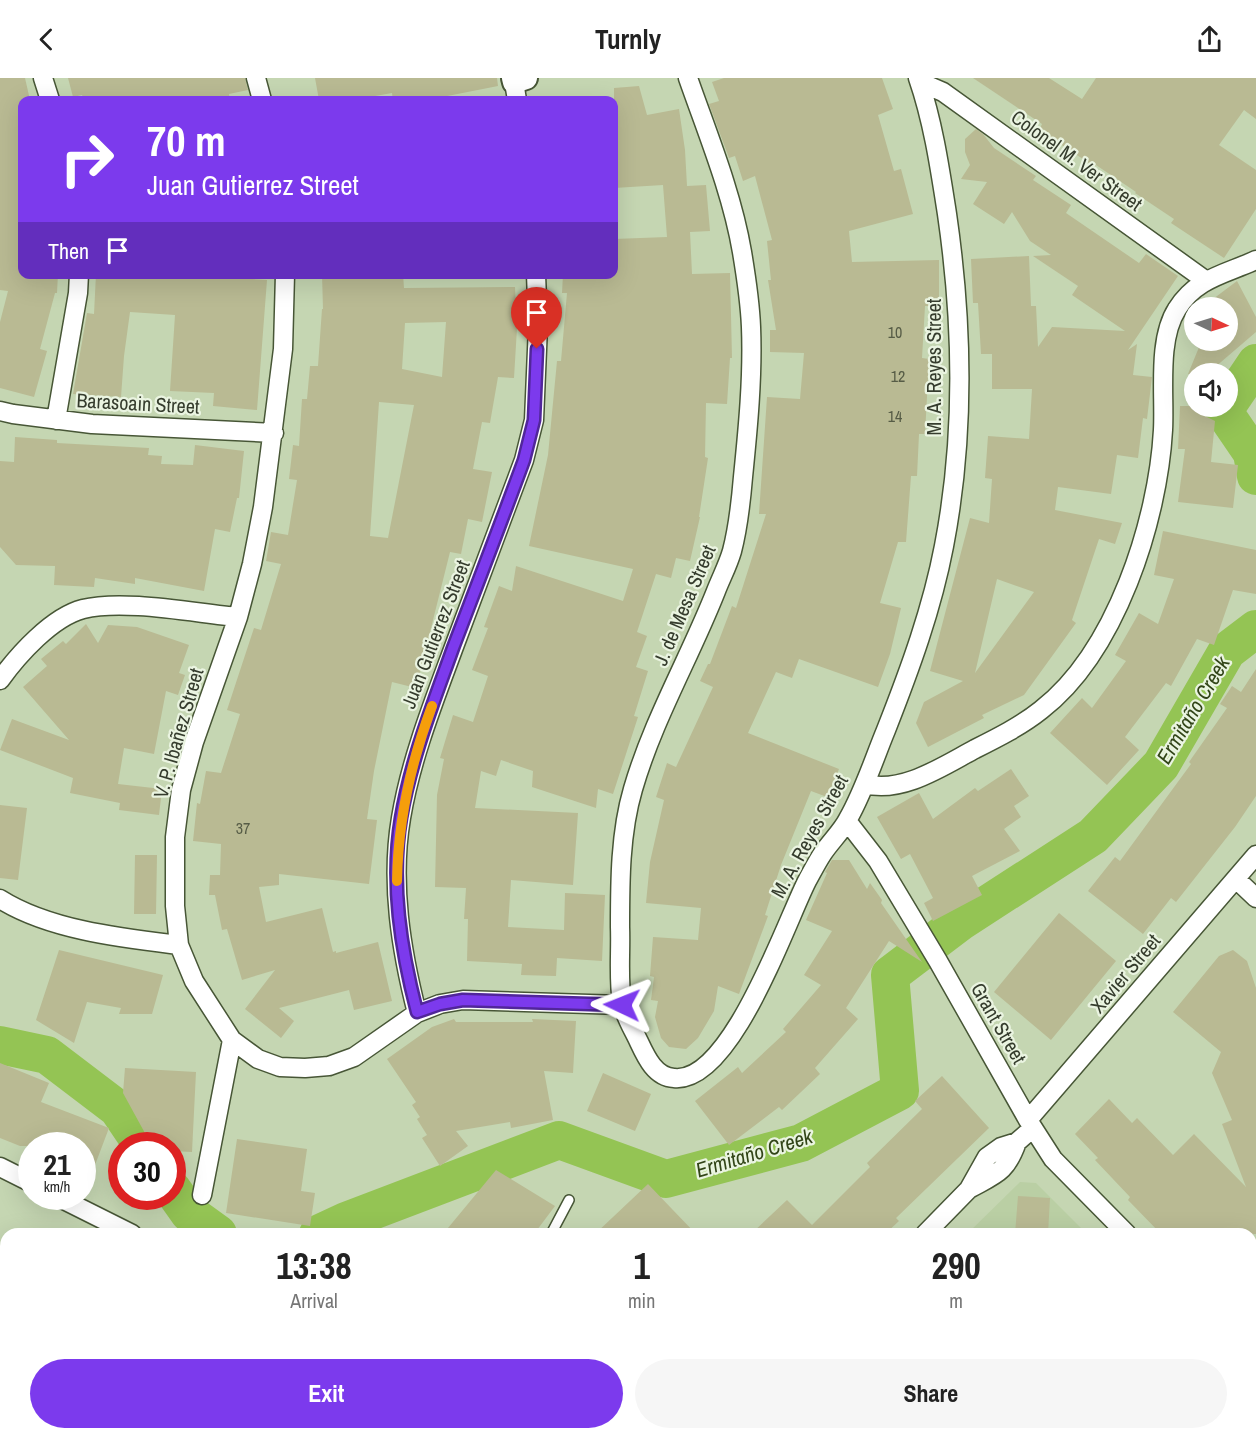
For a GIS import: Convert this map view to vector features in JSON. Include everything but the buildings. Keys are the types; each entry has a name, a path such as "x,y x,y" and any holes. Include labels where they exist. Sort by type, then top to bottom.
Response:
{"street":[{"path":"43,78 49,96"},
{"path":"256,78 261,96"},
{"name":"J. de Mesa Street","path":"622,1005 620,902 622,846 632,792 652,736 706,615 732,549 743,483 750,394 751,327 741,247 724,179 688,78"},
{"name":"M. A. Reyes Street","path":"622,1005 645,1054 654,1068 667,1077 677,1079 689,1076 702,1069 717,1054 740,1023 766,975 804,886 823,854 847,821 865,784 916,654 930,608 945,544 957,437 960,380 958,314 953,261 933,136 919,80"},
{"name":"Colonel M. Ver Street","path":"919,80 943,92 1205,280"},
{"path":"865,784 882,786 922,776 997,738 1041,710 1069,684 1119,605 1138,554 1156,491 1163,430 1165,351 1171,321 1177,309 1205,280 1256,260"},
{"path":"56,420 79,279"},
{"name":"V. P. Ibañez Street","path":"232,1040 194,981 179,945 175,906 175,837 181,790 194,742 238,617 252,564 274,433 283,349 285,279"},
{"name":"Juan Gutierrez Street","path":"417,1012 406,970 399,921 396,879 400,819 421,735 524,460 534,420 538,326 537,279"},
{"name":"Barasoain Street","path":"0,411 92,424 274,433"},
{"path":"0,680 27,646 54,624 81,610 106,606 132,607 238,617"},
{"name":"Grant Street","path":"847,821 878,861 1053,1159 1121,1228"},
{"name":"Xavier Street","path":"931,1228 969,1189 999,1172 1010,1160 1017,1142 1031,1124 1256,855"},
{"path":"1236,879 1256,898"},
{"path":"0,899 44,919 74,927 136,940 179,945"},
{"path":"202,1195 232,1040 258,1059 280,1067 329,1066 354,1057 417,1012 440,1004 463,1000 622,1005"},
{"path":"0,1167 18,1176"},
{"path":"84,1210 120,1228"}],"lane":[{"path":"554,1228 569,1200"}],"shaded area":[{"path":"1020,1182 1036,1183 1081,1228 973,1228"}],"waterway":[{"name":"Ermitaño Creek","path":"1238,390 1256,363"},
{"name":"Ermitaño Creek","path":"1227,417 1252,453 1256,476"},
{"name":"Ermitaño Creek","path":"331,1228 559,1140 666,1179 801,1143 900,1091 890,975 960,922 1093,836 1161,765 1227,651 1256,629"},
{"name":"Ermitaño Creek","path":"0,1045 47,1055 118,1109 134,1132"},
{"name":"Ermitaño Creek","path":"186,1209 210,1228"}],"slow traffic":[{"path":"397,881 400,819 421,735 432,706"}],"route":[{"path":"537,349 534,420 524,460 421,735 400,819 396,879 399,921 406,970 417,1012 440,1004 463,1000 622,1005"}]}
